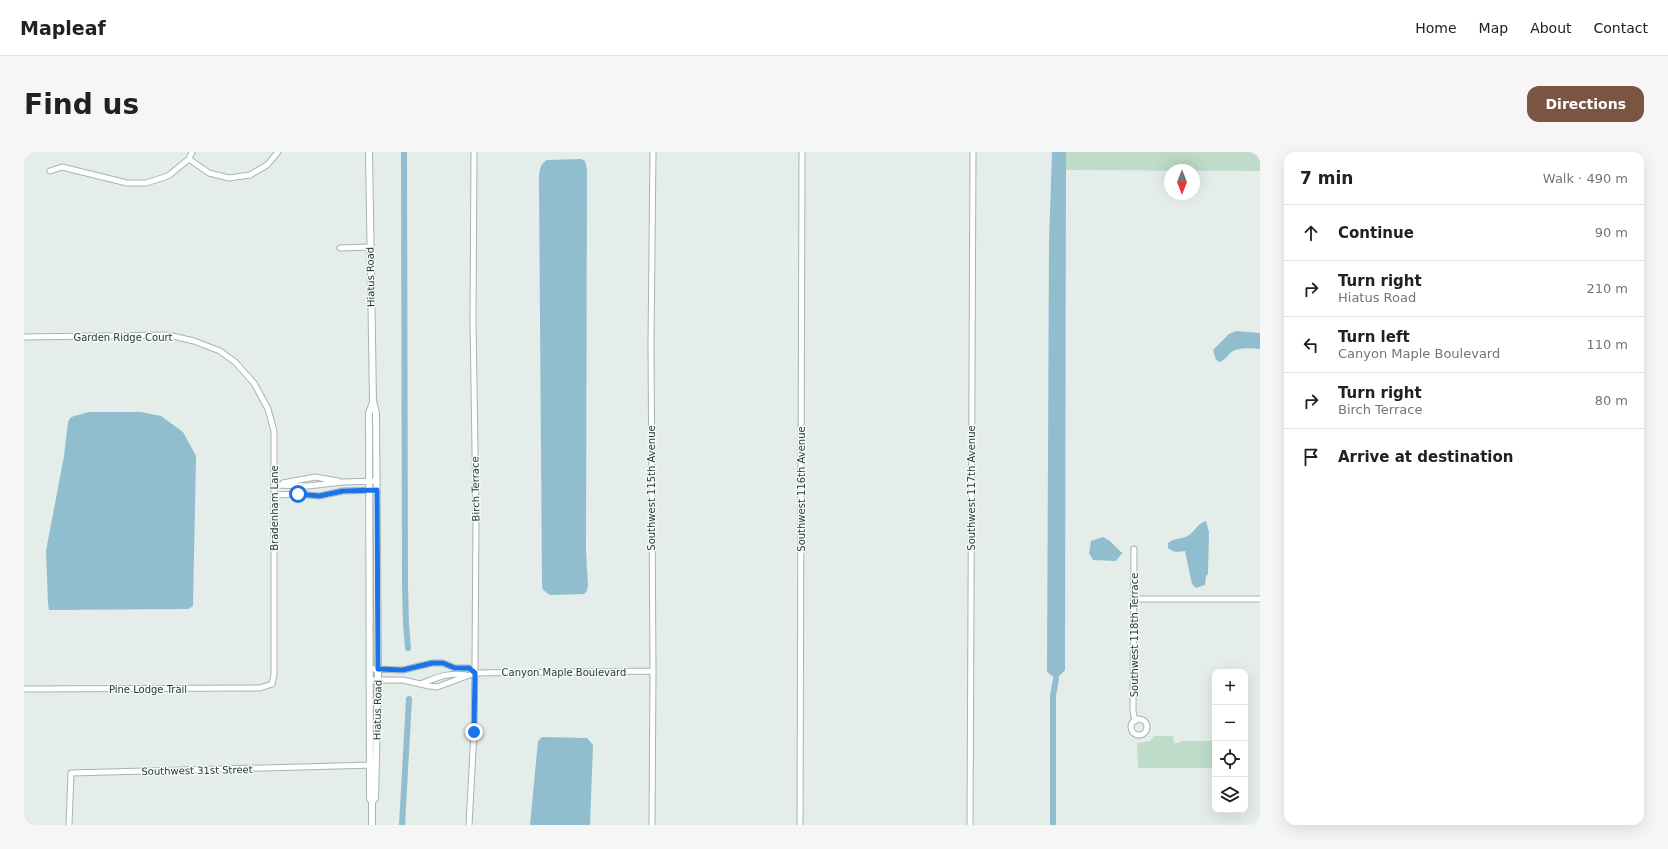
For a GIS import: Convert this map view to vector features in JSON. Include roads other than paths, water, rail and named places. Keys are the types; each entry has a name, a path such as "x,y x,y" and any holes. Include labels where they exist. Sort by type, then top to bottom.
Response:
{"street":[{"path":"50,171 62,167 126,183 146,183 168,176 189,159 192,152"},
{"path":"189,159 209,173 229,178 255,172 267,165 278,152"},
{"name":"Hiatus Road","path":"369,152 373,401 376,412 378,669 375,798 372,802"},
{"name":"Birch Terrace","path":"469,825 474,732 475,673 476,515 473,320 474,152"},
{"name":"Southwest 115th Avenue","path":"652,825 653,671 651,492 653,152"},
{"name":"Southwest 116th Avenue","path":"800,825 802,152"},
{"name":"Southwest 117th Avenue","path":"970,825 973,152"},
{"path":"340,248 370,247"},
{"name":"Garden Ridge Court","path":"24,337 168,335 194,341 220,351"},
{"name":"Bradenham Lane","path":"220,351 236,362 254,383 268,409 274,431 274,675 272,684"},
{"name":"Hiatus Road","path":"372,825 372,802 370,798 369,680 369,413 373,401"},
{"path":"275,484 315,477 343,482"},
{"path":"309,478 310,496"},
{"path":"275,484 310,486 343,482 377,481"},
{"path":"275,495 298,494 326,496 343,491 377,490"},
{"name":"Southwest 118th Terrace","path":"1134,549 1133,711 1135,721"},
{"path":"1134,599 1260,599"},
{"name":"Canyon Maple Boulevard","path":"370,669 403,670 432,663 443,663 455,668 469,668 475,673"},
{"path":"443,663 446,674"},
{"name":"Canyon Maple Boulevard","path":"369,680 403,680 437,687 475,673 653,671"},
{"name":"Canyon Maple Boulevard","path":"420,684 446,674 455,673 467,675"},
{"name":"Pine Lodge Trail","path":"24,689 260,688 272,684"},
{"name":"Southwest 31st Street","path":"69,825 71,773 376,766"}],"water":[{"path":"1052,152 1066,152 1065,670 1056,679 1047,672 1049,242"},
{"path":"581,159 585,161 587,170 586,551 588,585 587,591 584,594 550,595 543,590 542,585 539,175 542,165 547,160"},
{"path":"1236,331 1260,333 1260,349 1240,349 1233,351 1220,362 1216,360 1213,350 1229,334"},
{"path":"89,412 141,412 161,416 183,432 196,456 193,606 188,609 49,610 46,551 64,456 68,422 71,417"},
{"path":"1206,521 1209,532 1208,574 1206,576 1205,585 1196,588 1192,584 1185,551 1172,551 1168,548 1168,543 1173,540 1184,538 1201,523"},
{"path":"1103,537 1123,552 1116,561 1093,560 1089,553 1091,541"},
{"path":"542,737 587,738 593,745 590,825 530,825 538,741"}],"waterway":[{"path":"404,152 405,585 408,648"},
{"path":"1053,825 1053,696 1056,679"},
{"path":"402,825 409,699"}]}
